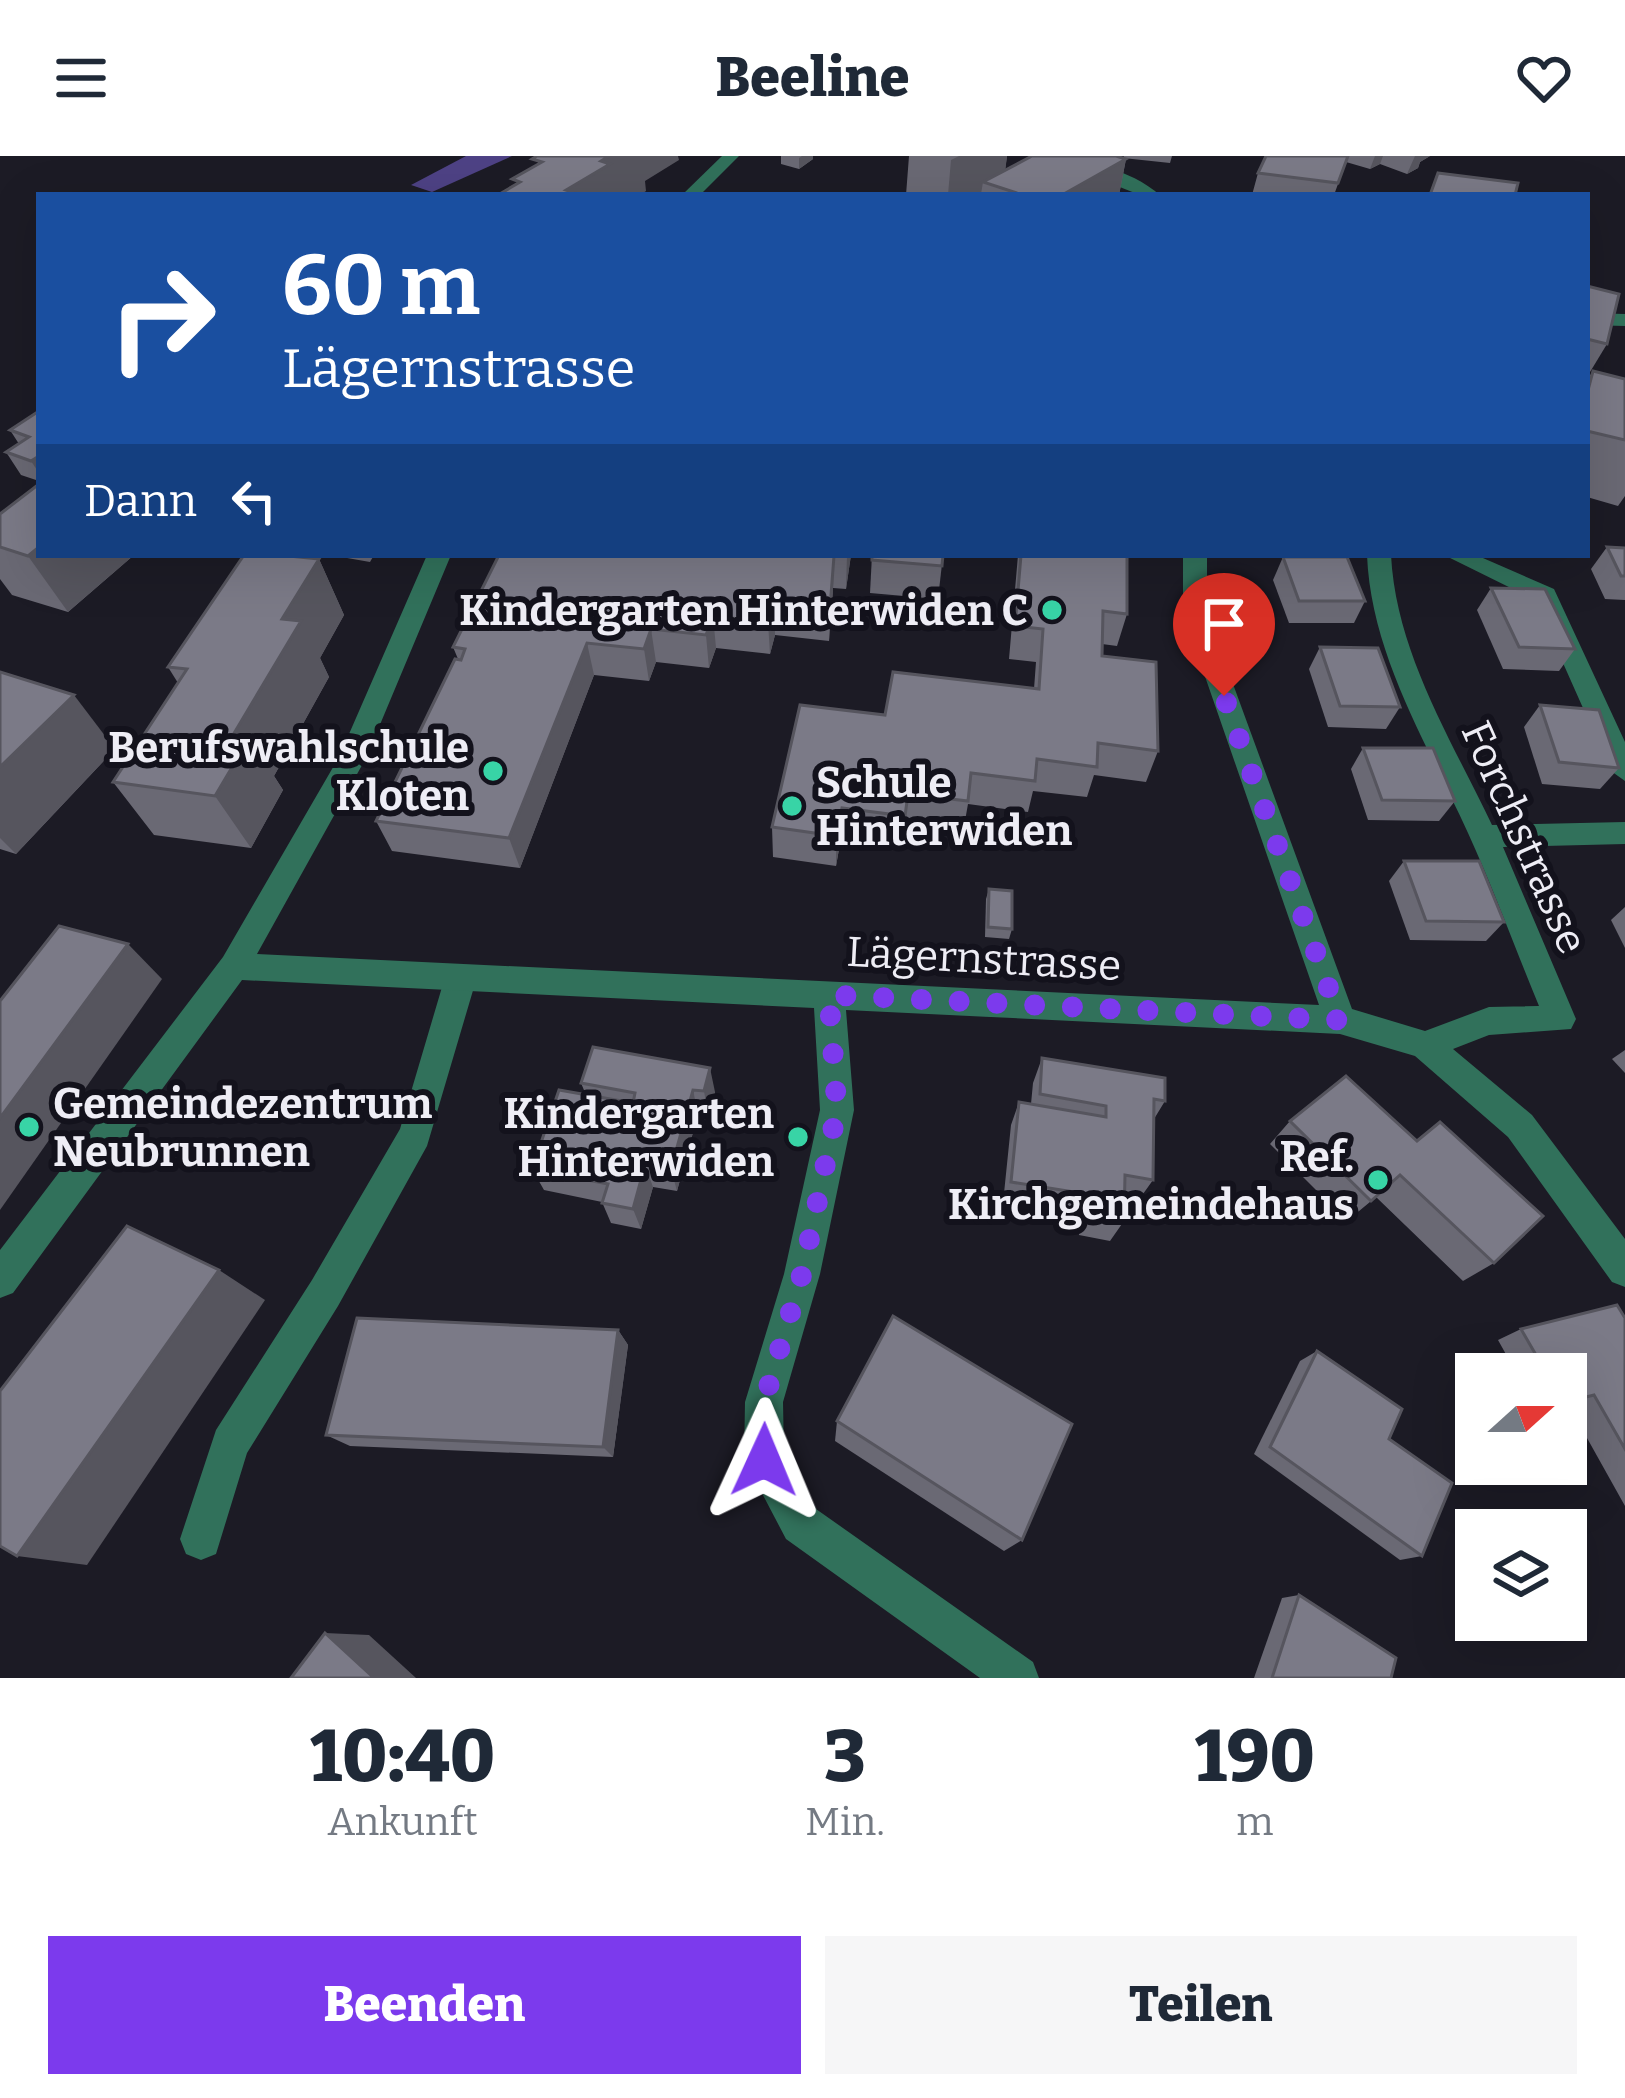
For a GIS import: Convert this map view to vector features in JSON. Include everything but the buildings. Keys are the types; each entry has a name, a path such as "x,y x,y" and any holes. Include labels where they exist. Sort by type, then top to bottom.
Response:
{"street":[{"path":"693,192 731,156"},
{"path":"1049,156 1125,180 1147,192"},
{"path":"1590,320 1625,320"},
{"path":"0,1280 233,966 352,758 438,558"},
{"path":"1196,558 1195,613 1340,1020"},
{"name":"Forchstrasse","path":"1379,558 1376,580 1425,716 1484,836 1560,1019 1489,1021 1424,1045"},
{"path":"1463,558 1545,595 1625,771"},
{"path":"1484,836 1625,833"},
{"name":"Lägernstrasse","path":"233,966 1340,1020 1424,1045 1520,1126 1625,1269"},
{"path":"201,1539 230,1444 337,1273 415,1135 460,977"},
{"path":"829,995 837,1110 802,1274 764,1402 764,1460 801,1523 1017,1678"}],"shaded area":[{"path":"466,156 512,156 432,192 411,185"}],"place":[{"name":"Kindergarten Hinterwiden C","path":"1052,610"},
{"name":"Berufswahlschule Kloten","path":"493,771"},
{"name":"Schule Hinterwiden","path":"792,806"},
{"name":"Gemeindezentrum Neubrunnen","path":"29,1127"},
{"name":"Kindergarten Hinterwiden","path":"798,1137"},
{"name":"Ref. Kirchgemeindehaus","path":"1378,1180"}],"route":[{"path":"764,1460 764,1402 802,1274 837,1110 829,995 1340,1020 1224,696"}]}
